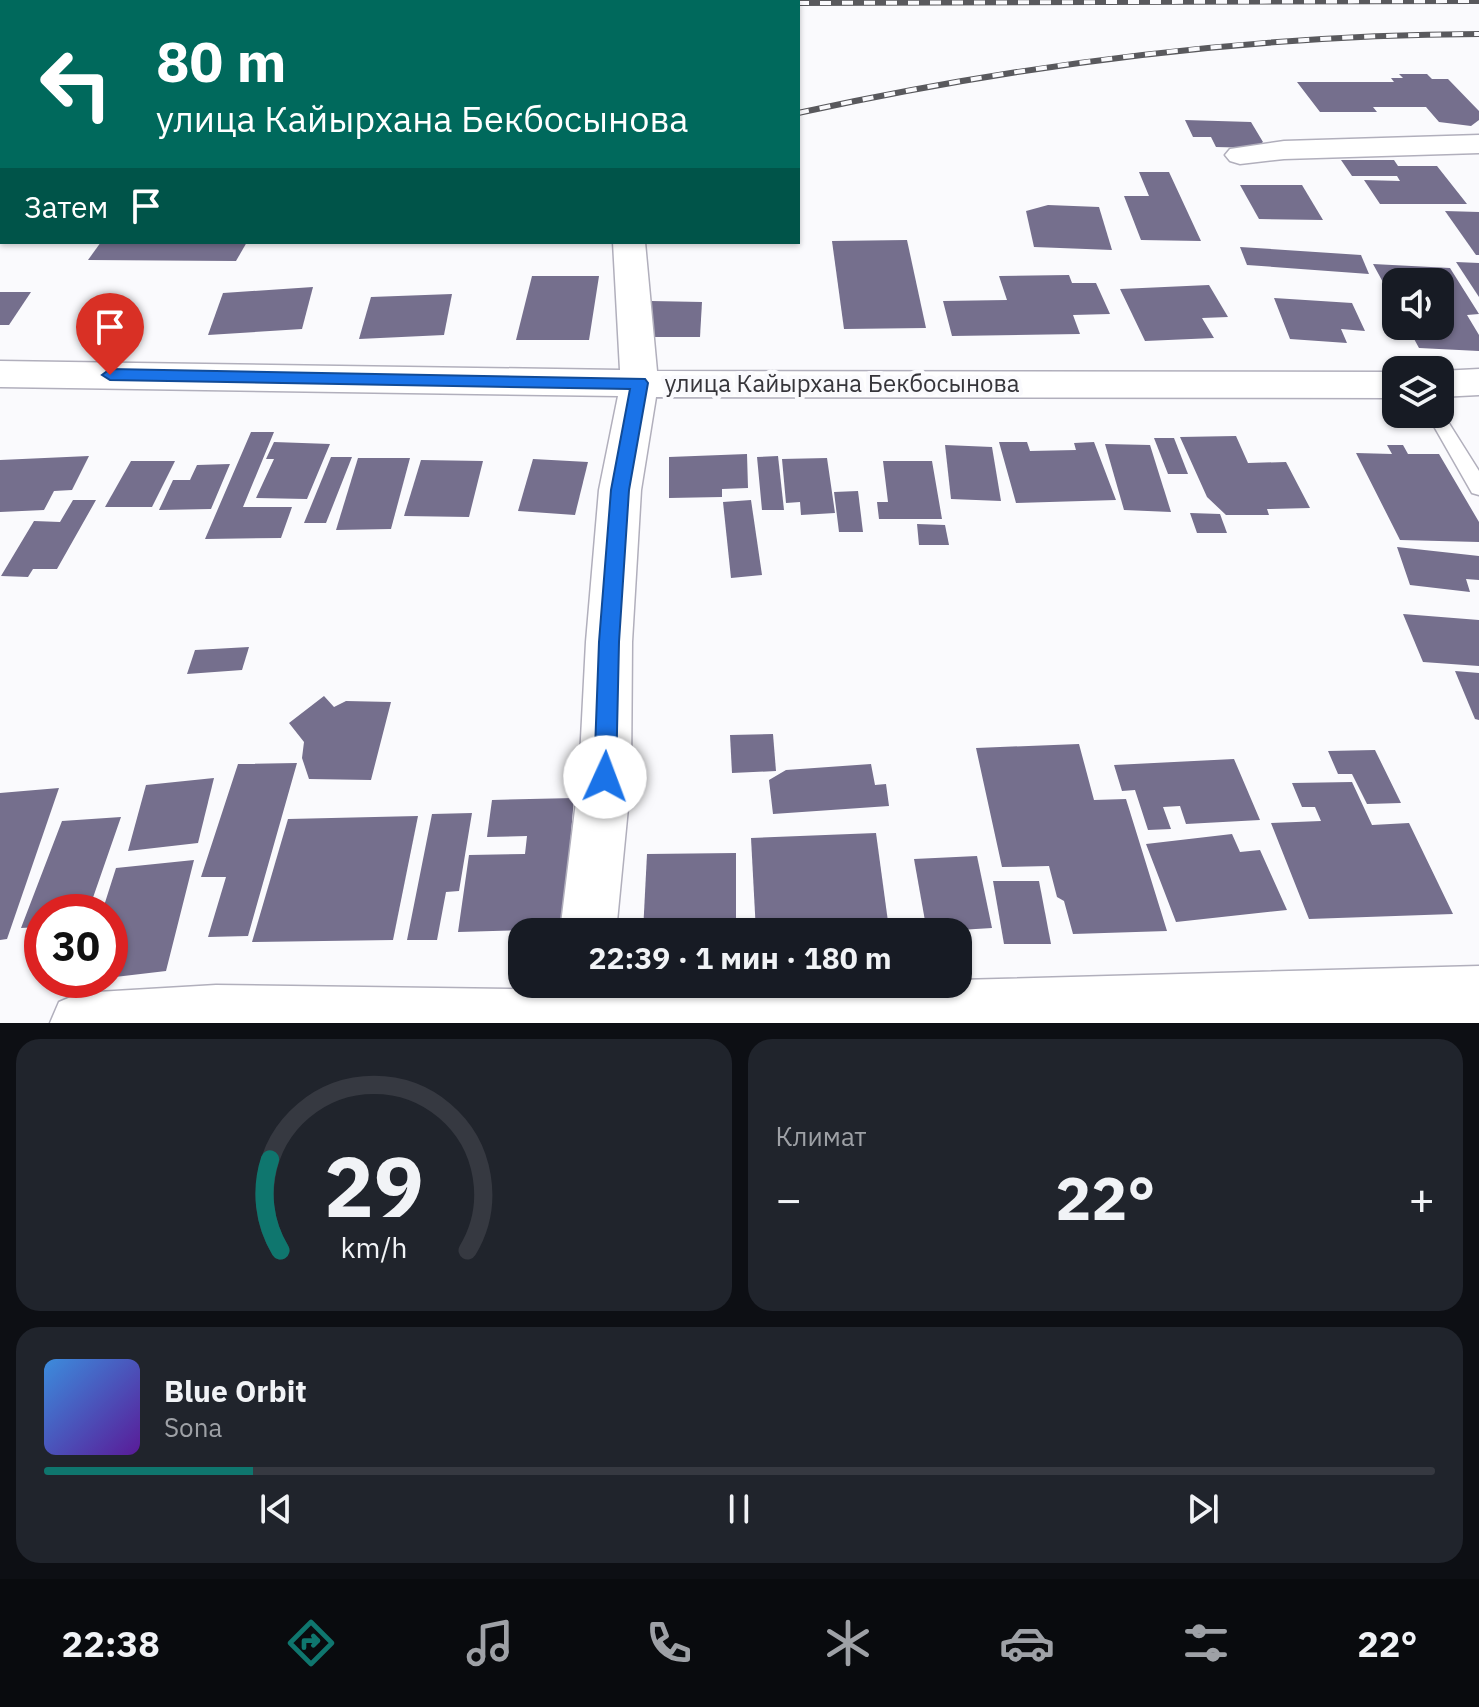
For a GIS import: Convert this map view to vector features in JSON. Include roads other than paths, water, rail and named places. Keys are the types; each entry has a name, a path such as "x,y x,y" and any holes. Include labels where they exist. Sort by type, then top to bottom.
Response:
{"street":[{"path":"1240,155 1284,150 1479,144"},
{"path":"590,918 605,777 609,642 620,490 639,383 629,244"},
{"name":"улица Кайырхана Бекбосынова","path":"0,374 639,383 1382,385"},
{"path":"1454,383 1479,382"},
{"path":"80,1023 216,1015 1479,996"}],"lane":[{"path":"1444,428 1479,488"}],"railway":[{"path":"800,3 1479,1"},
{"path":"800,113 967,80 1136,56 1307,40 1479,34"}]}
